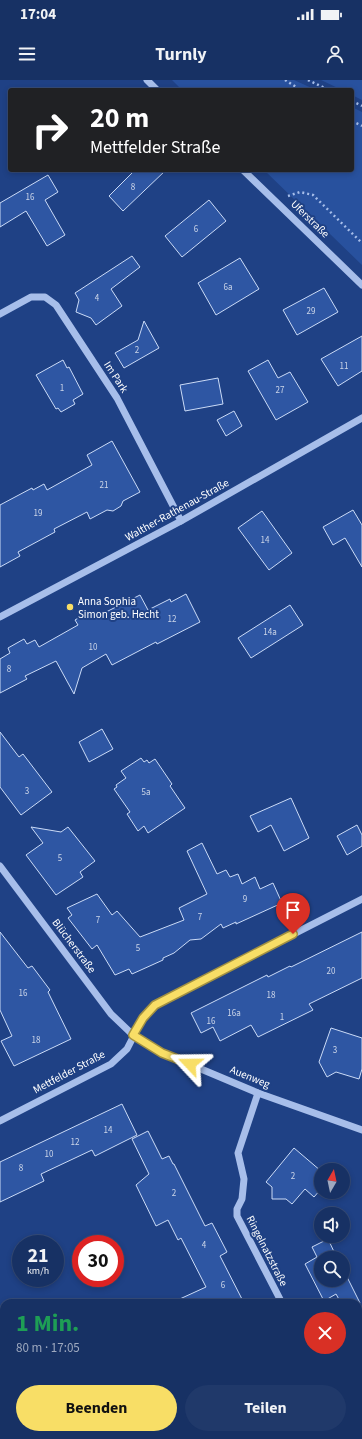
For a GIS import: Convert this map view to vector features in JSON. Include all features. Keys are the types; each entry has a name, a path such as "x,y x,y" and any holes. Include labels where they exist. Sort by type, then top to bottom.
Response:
{"street":[{"path":"147,80 155,88"},
{"name":"Uferstraße","path":"245,172 362,285"},
{"name":"Im Park","path":"0,314 31,297 45,296 56,305 117,398 181,521"},
{"name":"Walther-Rathenau-Straße","path":"0,617 181,521 362,418"},
{"name":"Blücherstraße","path":"0,866 111,1014 133,1035"},
{"name":"Mettfelder Straße","path":"0,1121 111,1064 127,1049 143,1018 155,1005 362,899"},
{"name":"Auenweg","path":"133,1035 162,1053 258,1093 362,1130"},
{"name":"Ringelnatzstraße","path":"258,1093 238,1153 244,1179 242,1199 237,1209 237,1216 280,1299"}],"path":[{"path":"285,80 298,88"},
{"path":"308,80 325,88"},
{"path":"279,204 290,194 300,192 313,195 362,243"}],"shaded area":[{"path":"172,80 294,80 312,88 180,88"},
{"path":"321,80 362,80 362,100 354,96 354,88 338,88"},
{"path":"354,108 362,112 362,265 266,172 354,172"}],"building":[{"path":"133,172 164,172 123,211 109,196"},
{"path":"48,175 58,192 45,200 65,235 47,246 26,211 0,227 0,203"},
{"path":"209,200 226,221 182,257 165,236"},
{"path":"132,256 140,267 111,289 122,306 96,325 91,318 76,312 79,300 75,293"},
{"path":"240,258 259,289 216,315 198,283"},
{"path":"324,288 338,312 297,335 283,310"},
{"path":"144,321 159,348 124,368 115,353 138,340"},
{"path":"362,336 362,371 338,386 321,359"},
{"path":"63,360 67,368 69,367 83,394 73,400 75,404 61,412 58,408 56,409 36,375"},
{"path":"268,360 278,378 290,372 308,402 276,420 248,371"},
{"path":"218,378 223,404 185,411 180,385"},
{"path":"234,411 242,426 226,436 217,420"},
{"path":"112,441 140,492 123,501 121,506 113,511 107,510 90,519 87,512 54,529 55,532 18,552 20,556 0,567 0,505 32,488 33,490 44,484 47,490 92,465 87,455"},
{"path":"353,510 362,525 362,567 345,538 333,545 323,527"},
{"path":"262,511 292,553 269,570 238,528"},
{"path":"186,594 200,622 157,644 156,642 112,665 106,654 82,668 74,694 56,661 25,676 27,679 0,693 0,659 10,653 8,648 24,639 27,644 35,640 39,647 78,625 75,620 90,611 93,617 96,615 96,617 140,595 148,610 170,599 171,602"},
{"path":"290,605 303,625 251,658 238,638"},
{"path":"102,729 113,749 89,762 79,742"},
{"path":"0,732 19,757 23,754 52,792 21,815 0,787"},
{"path":"141,758 144,762 147,760 149,763 155,759 172,784 170,786 185,808 148,833 144,826 138,831 127,814 130,812 114,789 117,787 116,785 126,778 121,771"},
{"path":"291,798 309,838 284,851 271,825 258,832 250,816"},
{"path":"357,825 362,835 362,846 347,855 337,836"},
{"path":"31,827 61,832 68,827 95,861 80,872 83,877 56,895 26,855 43,843"},
{"path":"202,843 217,874 226,870 230,877 238,874 242,884 255,877 260,889 273,883 282,903 236,924 236,922 223,928 221,924 201,939 190,940 174,953 163,958 163,960 132,974 129,969 115,975 97,945 92,949 68,918 72,915 67,908 97,894 112,915 117,911 140,937 184,920 179,908 207,894 187,851"},
{"path":"0,932 28,968 32,966 50,990 48,992 71,1039 14,1066 1,1041 12,1036 0,1010"},
{"path":"362,932 362,978 309,1004 313,1010 258,1037 251,1025 220,1041 213,1027 201,1033 191,1013 267,975 268,977 290,966 291,967"},
{"path":"331,1028 362,1038 362,1069 359,1079 336,1072 327,1077 319,1062"},
{"path":"122,1104 137,1135 95,1156 92,1150 41,1174 44,1181 0,1202 0,1162"},
{"path":"148,1131 162,1159 169,1156 205,1226 212,1223 227,1252 220,1256 242,1299 180,1299 206,1287 181,1238 178,1240 168,1220 156,1226 136,1185 149,1174 132,1139"},
{"path":"294,1148 314,1165 314,1197 305,1189 292,1204 286,1199 272,1199 272,1187 266,1182"},
{"path":"320,1243 330,1243 334,1251 314,1251 312,1247"},
{"path":"314,1259 314,1282 305,1264"},
{"path":"350,1283 358,1299 339,1299 336,1294 327,1299 323,1299 317,1287 350,1287"}],"place":[{"name":"Anna Sophia Simon geb. Hecht","path":"70,607"}],"route":[{"path":"190,1064 162,1053 133,1035 143,1018 155,1005 293,934"}]}
